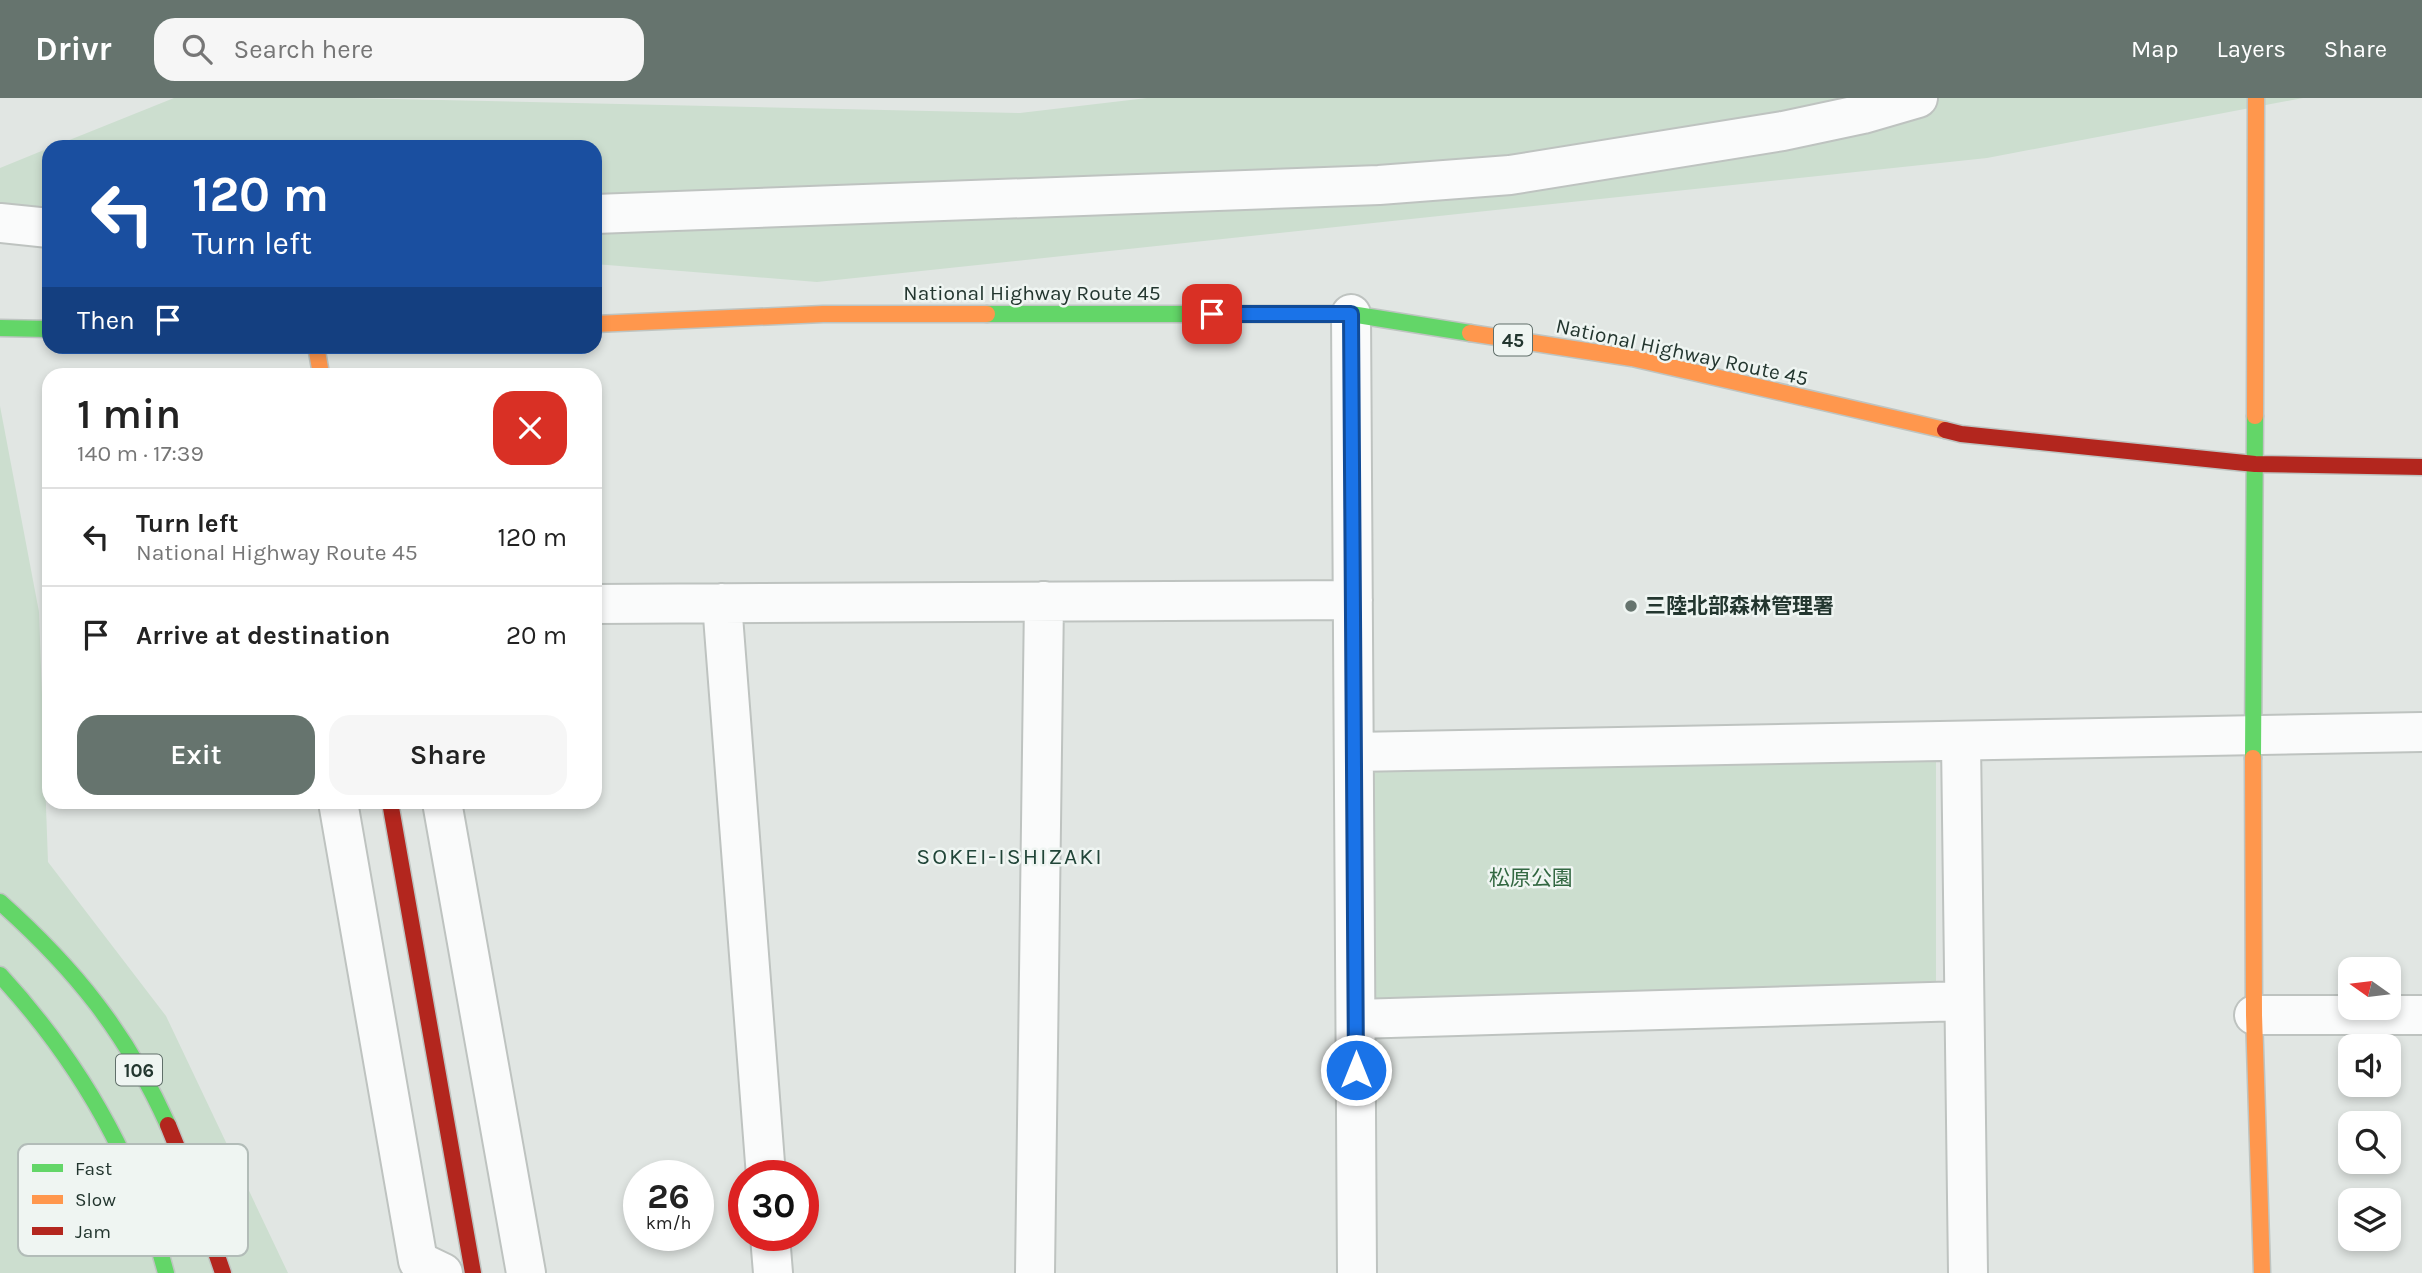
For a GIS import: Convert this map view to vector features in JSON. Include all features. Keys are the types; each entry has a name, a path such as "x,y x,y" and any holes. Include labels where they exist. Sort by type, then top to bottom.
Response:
{"main road":[{"path":"2256,98 2254,1015 2262,1273"},
{"name":"National Highway Route 45","path":"602,324 823,314 1351,314 1632,358 1961,434 2255,464 2422,467"},
{"path":"0,328 42,330"},
{"path":"391,809 473,1273"},
{"name":"106","path":"0,902 84,986 119,1034 176,1144"},
{"name":"106","path":"0,975 42,1023 74,1066 119,1144"},
{"name":"106","path":"161,1256 166,1273"},
{"name":"106","path":"217,1256 223,1273"}],"street":[{"path":"602,214 1379,185 1510,175 1783,131 1863,114 1918,98"},
{"path":"0,223 42,227"},
{"path":"1351,314 1357,1273"},
{"path":"602,604 1353,600"},
{"path":"1035,1273 1044,601"},
{"path":"722,603 765,1160"},
{"path":"1354,752 2422,732"},
{"path":"1961,742 1968,1273"},
{"path":"339,809 418,1261 443,1273"},
{"path":"443,809 526,1273"},
{"path":"1356,1019 1964,1001"},
{"path":"2254,1015 2422,1015"},
{"path":"771,1251 773,1273"}],"green space":[{"path":"174,98 349,98 1020,113 1147,98 2303,98 1987,158 817,282 602,265 602,140 69,140"},
{"path":"42,151 42,219 0,216 0,168"},
{"path":"0,406 39,612 42,809 46,809 48,862 166,1016 227,1144 18,1144 18,1256 248,1256 248,1189 288,1273 0,1273"},
{"name":"松原公園","path":"1936,753 1936,985 1370,999 1369,765"}],"traffic: fast":[{"path":"987,314 1351,314 1470,333"},
{"path":"0,328 42,329"},
{"path":"2253,758 2255,416"},
{"path":"0,902 52,952 96,1004 135,1060 168,1125"},
{"path":"0,975 29,1008 80,1077 117,1144"},
{"path":"161,1256 166,1273"}],"traffic: slow":[{"path":"2255,416 2256,98"},
{"path":"602,324 823,314 987,314"},
{"path":"1470,333 1632,358 1945,430"},
{"path":"317,354 320,368"},
{"path":"2253,758 2254,1015 2262,1273"}],"traffic: jam":[{"path":"1945,430 1961,434 2255,464 2422,467"},
{"path":"391,809 473,1273"},
{"path":"168,1125 176,1144"},
{"path":"217,1256 223,1273"}],"place":[{"name":"三陸北部森林管理署","path":"1631,606"}],"district":[{"name":"SOKEI-ISHIZAKI","path":"1010,856"}],"route":[{"path":"1212,314 1351,314 1356,1070"}]}
